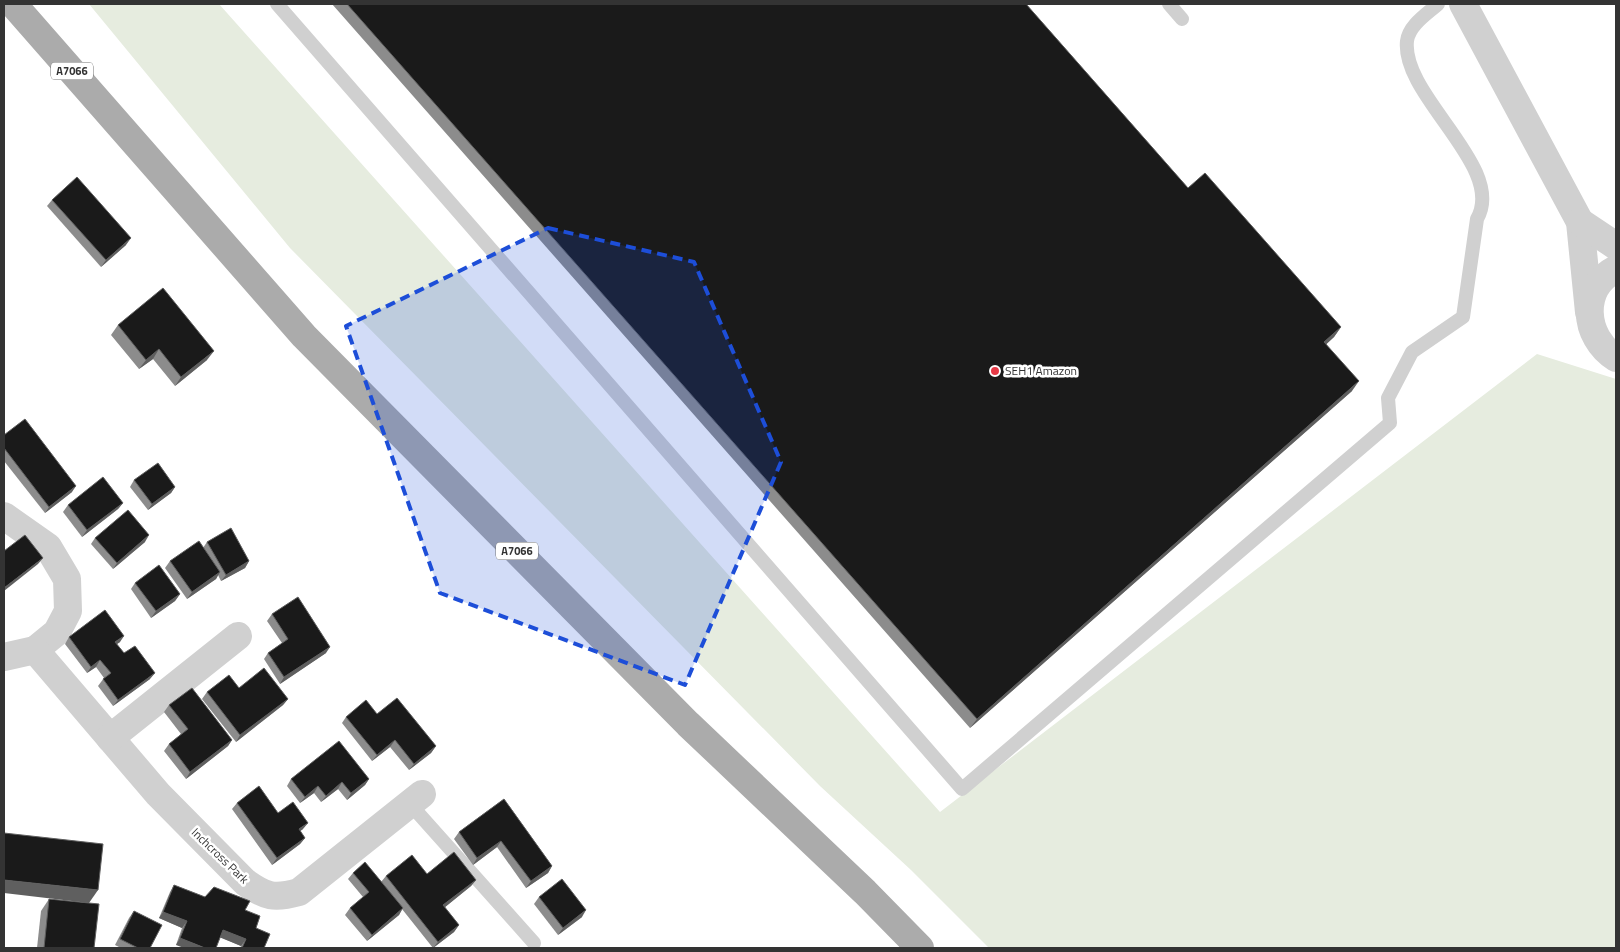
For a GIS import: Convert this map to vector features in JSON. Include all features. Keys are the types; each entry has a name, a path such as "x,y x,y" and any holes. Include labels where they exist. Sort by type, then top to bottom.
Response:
{"main road":[{"name":"A7066","path":"13,4 304,336 688,724 865,892 920,948"}],"street":[{"path":"1463,4 1580,222 1591,328 1598,342 1608,353 1616,358"},
{"path":"1580,222 1616,246"},
{"path":"1589,312 1592,297 1599,283 1616,269"},
{"path":"4,516 48,547 67,579 68,611 57,632 35,650 4,657"},
{"path":"110,738 238,636"},
{"name":"Inchcross Park","path":"35,650 158,794 245,882 261,893 282,896 299,892 416,799"}],"lane":[{"path":"277,4 962,789 1390,423 1388,398 1412,352 1463,317 1477,219 1482,212 1480,180 1462,147 1421,87 1409,60 1407,41 1415,24 1438,4"},
{"path":"1169,4 1182,19"},
{"path":"416,799 534,943"}],"highlighted area":[{"path":"548,228 694,262 781,462 685,685 440,593 346,326"}],"shaded area":[{"path":"89,4 219,4 940,812 1537,354 1616,379 1616,948 989,948 911,870 820,786 290,248"}],"building":[{"name":"SEH1 Amazon","path":"347,4 1026,4 1188,188 1205,173 1341,327 1324,342 1359,381 977,719"},
{"path":"77,177 131,238 106,260 52,200"},
{"path":"163,288 214,351 181,377 159,349 146,360 118,325"},
{"path":"25,419 76,486 49,507 4,448 4,435"},
{"path":"158,463 175,487 152,504 134,480"},
{"path":"103,477 123,503 87,530 68,505"},
{"path":"128,510 149,535 117,563 95,538"},
{"path":"231,528 249,561 226,575 207,542"},
{"path":"25,535 43,558 4,588 4,551"},
{"path":"199,541 220,572 192,592 170,561"},
{"path":"159,565 180,594 156,611 135,583"},
{"path":"298,597 330,647 284,677 268,653 288,639 272,614"},
{"path":"105,610 124,636 115,642 124,653 135,646 155,673 118,700 103,679 111,673 100,660 91,667 69,637"},
{"path":"264,668 288,699 240,735 207,692 229,675 239,688"},
{"path":"192,688 232,740 190,772 169,744 188,729 169,705"},
{"path":"397,698 436,746 414,764 395,740 377,755 346,717 366,700 377,714"},
{"path":"339,741 369,779 351,793 342,782 326,796 318,786 305,797 291,779"},
{"path":"259,786 278,813 293,802 308,823 299,829 305,838 277,858 237,803"},
{"path":"504,799 552,866 531,881 501,841 477,858 459,832"},
{"path":"4,833 103,844 98,890 4,880"},
{"path":"454,852 476,880 443,905 459,925 438,942 386,876 412,855 427,874"},
{"path":"365,862 403,908 372,935 350,908 369,892 353,873"},
{"path":"562,879 586,910 563,928 539,897"},
{"path":"174,885 205,897 214,887 250,901 245,910 260,916 256,928 270,934 264,948 242,948 246,939 223,930 216,948 205,948 180,938 187,921 163,912"},
{"path":"49,899 99,904 94,948 44,948"},
{"path":"134,911 162,925 150,948 138,948 120,939"}],"place":[{"name":"SEH1 Amazon","path":"995,371"}]}
